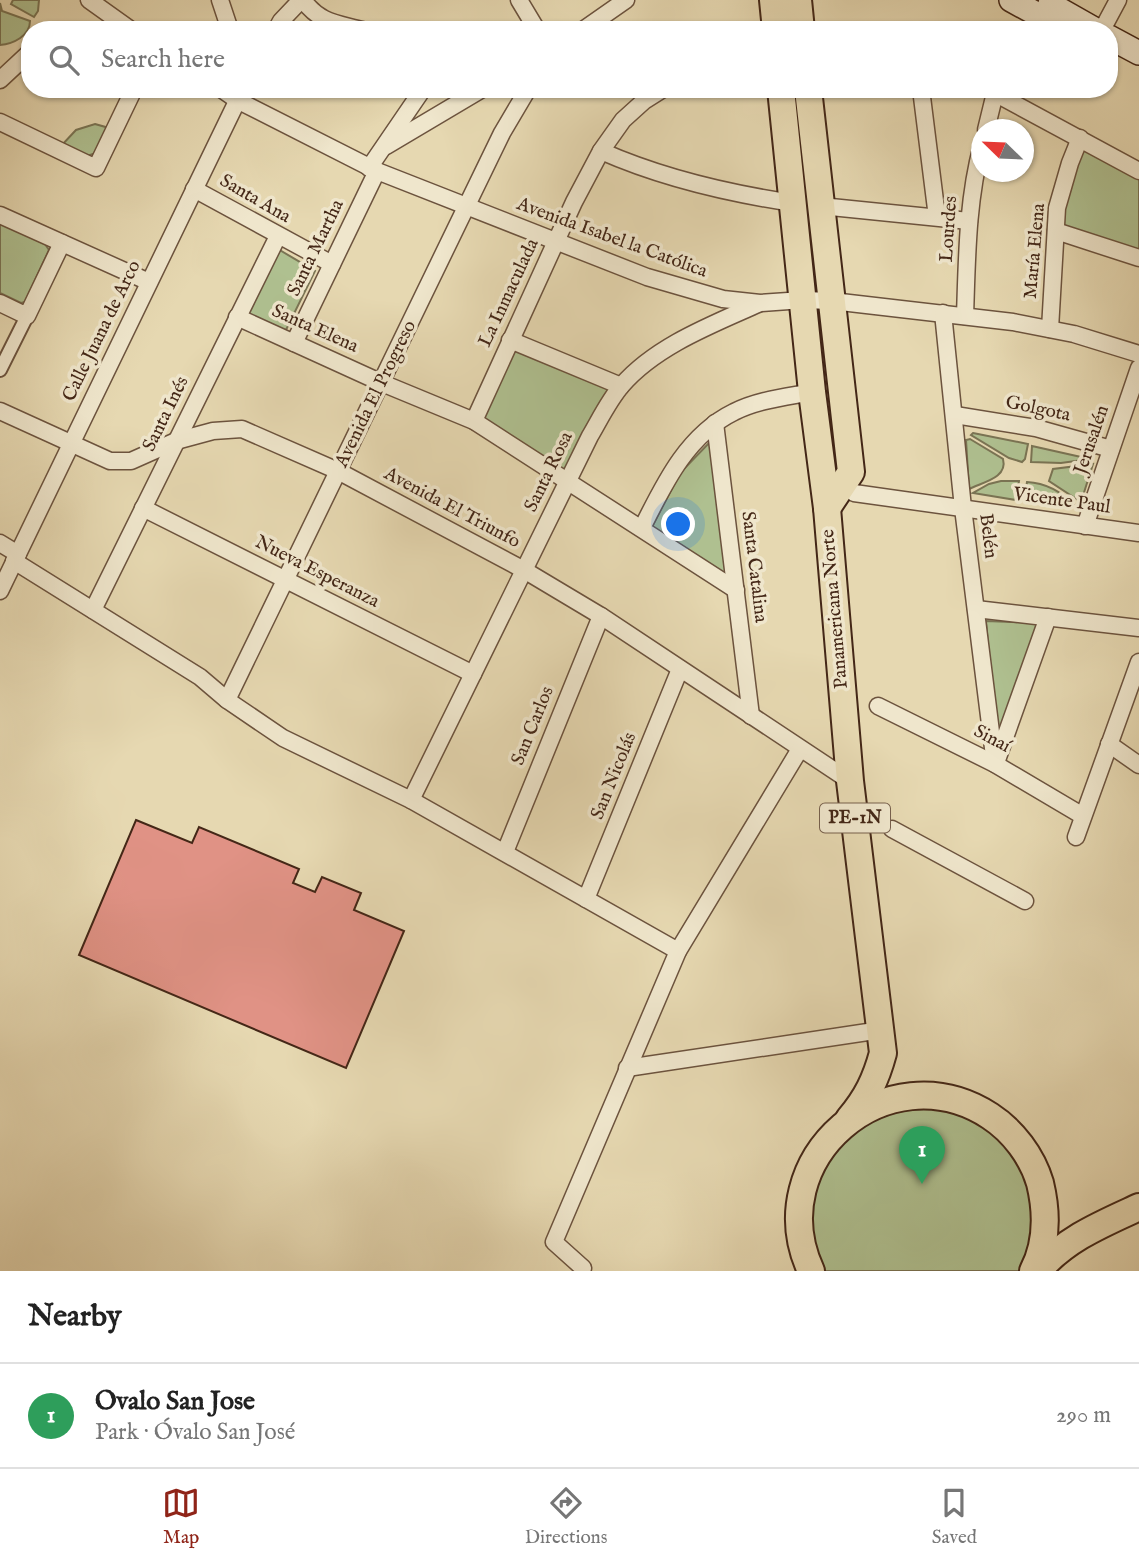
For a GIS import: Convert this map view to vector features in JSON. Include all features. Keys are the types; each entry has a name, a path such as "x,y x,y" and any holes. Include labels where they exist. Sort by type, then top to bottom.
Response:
{"highway":[{"path":"773,0 775,21"},
{"path":"798,0 800,21"},
{"name":"Panamericana Norte","path":"783,98 812,392 827,508 850,781 883,1053 867,1098 849,1119"},
{"path":"809,98 852,482 827,508"},
{"name":"PE-1N","path":"811,1271 801,1239 799,1217 808,1173 818,1153 849,1119 869,1107 890,1099 925,1096 958,1101 979,1109 1015,1137 1028,1156 1038,1176 1044,1198 1043,1244 1033,1271"},
{"path":"1038,1271 1070,1241 1139,1207"}],"main road":[{"path":"1012,0 1042,16 1061,21"},
{"path":"1118,42 1139,53"},
{"path":"1118,58 1139,69"}],"street":[{"path":"89,0 118,21"},
{"path":"220,0 227,21"},
{"path":"280,21 302,0 325,21"},
{"path":"519,0 532,21"},
{"path":"596,21 626,0"},
{"path":"1107,21 1118,0"},
{"path":"0,80 21,60"},
{"path":"0,122 96,169 130,98"},
{"name":"Calle Juana de Arco","path":"0,591 239,98"},
{"name":"Avenida Isabel la Católica","path":"245,98 373,170 555,243 687,290 723,299 760,303 803,300 832,302 943,313 1050,328 1139,354"},
{"name":"Santa Martha","path":"293,343 332,264 373,170 417,98"},
{"path":"386,146 467,98"},
{"name":"Avenida El Progreso","path":"227,700 502,133 523,98"},
{"name":"La Inmaculada","path":"474,421 555,243 601,151 623,120 649,98"},
{"path":"922,98 937,217"},
{"path":"989,119 996,98"},
{"path":"1009,98 1139,171"},
{"name":"María Elena","path":"1050,328 1057,208 1080,138"},
{"path":"601,151 702,187 793,203"},
{"name":"Lourdes","path":"965,316 969,221 974,182"},
{"name":"Santa Ana","path":"194,188 332,264"},
{"path":"821,206 969,221"},
{"path":"0,215 149,282"},
{"path":"1056,231 1139,258"},
{"name":"Santa Inés","path":"93,610 278,236"},
{"path":"0,370 62,243"},
{"path":"0,303 27,316"},
{"name":"Santa Rosa","path":"411,800 595,428 621,386 638,370 675,345 760,303"},
{"name":"Belén","path":"943,313 963,509 995,764"},
{"name":"Santa Elena","path":"237,317 382,383 474,421 736,590"},
{"path":"510,340 621,386"},
{"name":"Jerusalén","path":"1085,526 1139,368"},
{"path":"642,528 678,462 715,423 736,411 812,392"},
{"name":"Avenida El Triunfo","path":"0,411 110,461 131,461 176,441 213,431 242,429 338,471 524,570 601,616 850,781"},
{"name":"Golgota","path":"955,415 1036,428 1111,449"},
{"name":"Santa Catalina","path":"715,423 751,716"},
{"name":"Vicente Paul","path":"852,482 963,509 1139,533"},
{"name":"Nueva Esperanza","path":"143,508 473,674"},
{"path":"0,543 16,558 200,677 227,700 284,738 411,800 678,951"},
{"path":"976,609 1139,628"},
{"name":"San Carlos","path":"505,852 601,616"},
{"path":"995,764 1048,617"},
{"path":"1076,837 1139,662"},
{"name":"San Nicolás","path":"586,899 680,669"},
{"name":"Sinaí","path":"878,706 995,764 1083,816"},
{"path":"1110,744 1139,765"},
{"path":"583,1268 554,1242 678,951 800,749"},
{"path":"892,830 1025,901"},
{"path":"627,1068 881,1030"}],"green space":[{"path":"13,0 39,0 38,11 34,17 11,4"},
{"path":"0,3 2,11 30,21 21,21 21,37 0,45"},
{"path":"95,124 109,128 96,153 87,156 60,147 76,130"},
{"path":"1084,146 1139,177 1139,251 1061,228 1069,187"},
{"path":"0,223 45,244 49,250 25,302 21,303 0,293"},
{"path":"278,249 315,271 284,334 244,316"},
{"path":"513,347 613,387 563,473 479,422"},
{"path":"973,433 1028,444 1025,459 1022,462 1009,458 971,435"},
{"path":"970,439 1003,459 1004,465 998,475 969,489 966,440"},
{"path":"710,442 729,578 652,527 680,473"},
{"path":"1032,446 1090,459 1061,463 1031,462"},
{"path":"1093,464 1081,502 1049,481 1053,469"},
{"path":"1019,481 1016,500 973,493 989,484"},
{"path":"1027,482 1053,489 1075,506 1024,501"},
{"path":"986,621 1040,623 996,738"},
{"path":"897,1105 963,1109 1016,1150 1038,1213 1025,1271 818,1271 807,1199 838,1138"}],"building":[{"path":"136,820 192,843 199,827 299,869 293,883 315,892 322,877 361,893 354,910 404,931 346,1068 79,955"}],"place":[{"name":"Ovalo San Jose","path":"922,1184"}]}
